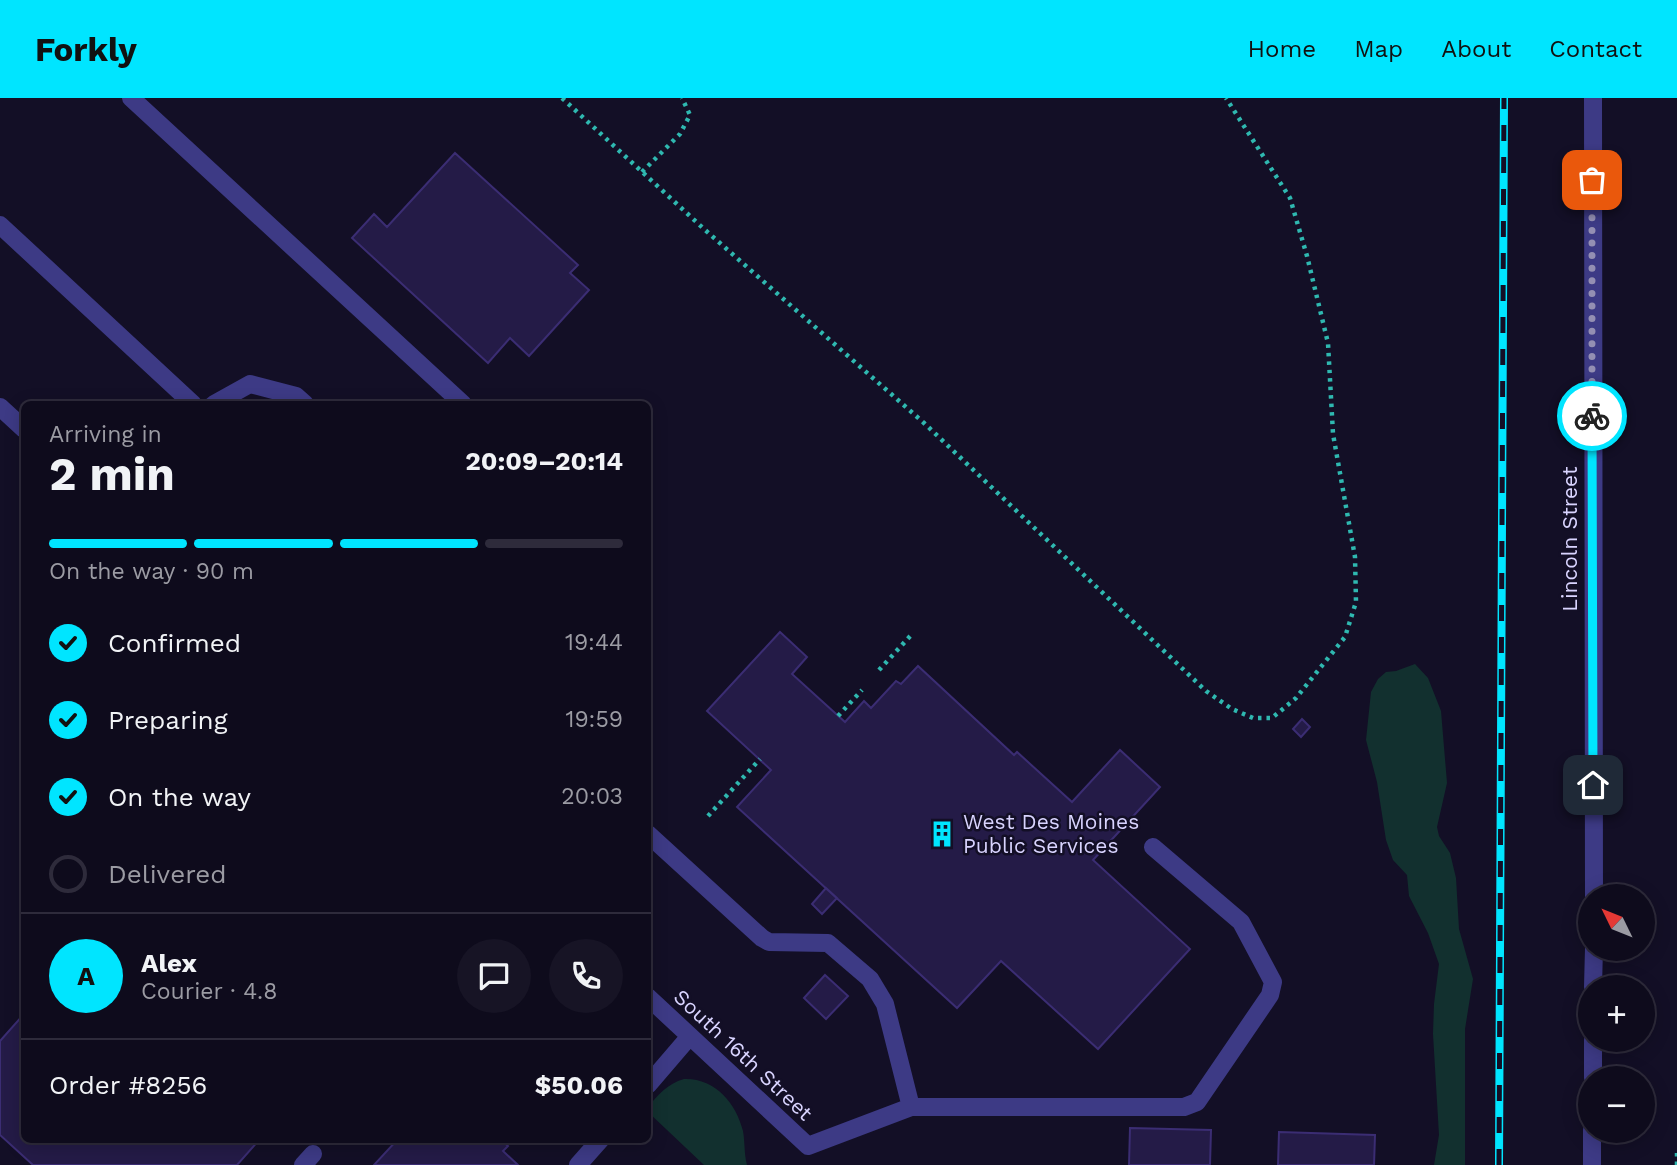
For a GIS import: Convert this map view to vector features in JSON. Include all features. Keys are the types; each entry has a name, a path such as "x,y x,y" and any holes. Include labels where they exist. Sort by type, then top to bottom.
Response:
{"street":[{"path":"131,98 460,401"},
{"name":"Lincoln Street","path":"1592,98 1594,884"},
{"path":"0,225 190,401"},
{"path":"219,401 250,384 296,396 302,401"},
{"path":"0,407 21,426"},
{"path":"651,837 762,938 769,942 828,943 870,979 885,1004 911,1107 1184,1107 1198,1102 1270,995 1273,982 1241,922 1153,847"},
{"name":"South 16th Street","path":"651,1001 808,1146 911,1107"},
{"path":"651,1082 690,1036"},
{"path":"578,1165 597,1143"},
{"path":"1592,1143 1592,1165"}],"path":[{"path":"562,98 924,423 1206,691 1232,709 1253,718 1272,718 1296,698 1345,637 1356,602 1354,557 1333,434 1328,343 1307,256 1290,198 1226,98"},
{"path":"642,172 680,134 690,114 682,98"},
{"path":"879,670 913,633"},
{"path":"838,716 862,690"},
{"path":"708,816 760,759"},
{"path":"1677,1150 1677,1165"}],"green space":[{"path":"1415,664 1428,678 1441,711 1447,783 1437,827 1439,836 1450,853 1456,878 1459,929 1473,979 1465,1029 1465,1165 1434,1165 1439,1135 1433,1034 1439,964 1428,933 1409,896 1407,875 1393,860 1386,840 1377,782 1366,740 1371,692 1378,679 1386,672"},
{"path":"684,1079 695,1080 722,1094 740,1121 747,1165 704,1165 651,1115 651,1104 673,1084"}],"building":[{"path":"455,153 578,265 570,273 589,290 529,356 510,338 488,363 352,238 374,214 387,227"},
{"name":"West Des Moines Public Services","path":"780,632 807,657 792,674 845,722 864,701 871,708 896,681 901,684 918,666 1014,755 1017,752 1072,802 1120,750 1160,787 1093,860 1190,949 1098,1049 1001,961 957,1008 737,807 771,770 707,711"},
{"path":"1302,719 1310,727 1301,737 1293,729"},
{"path":"826,888 837,898 822,914 812,904"},
{"path":"825,975 848,996 826,1019 804,998"},
{"path":"21,1017 21,1143 256,1143 237,1165 33,1165 0,1135 0,1041"},
{"path":"1130,1128 1211,1130 1210,1165 1129,1165"},
{"path":"1279,1132 1375,1135 1374,1165 1278,1165"},
{"path":"394,1143 505,1143 508,1146 503,1151 518,1165 374,1165"}],"railway":[{"path":"1499,1165 1504,98"}],"way so far":[{"path":"1592,180 1592,416"}],"place":[{"name":"West Des Moines Public Services","path":"942,834"}],"route":[{"path":"1592,416 1593,785"}]}
